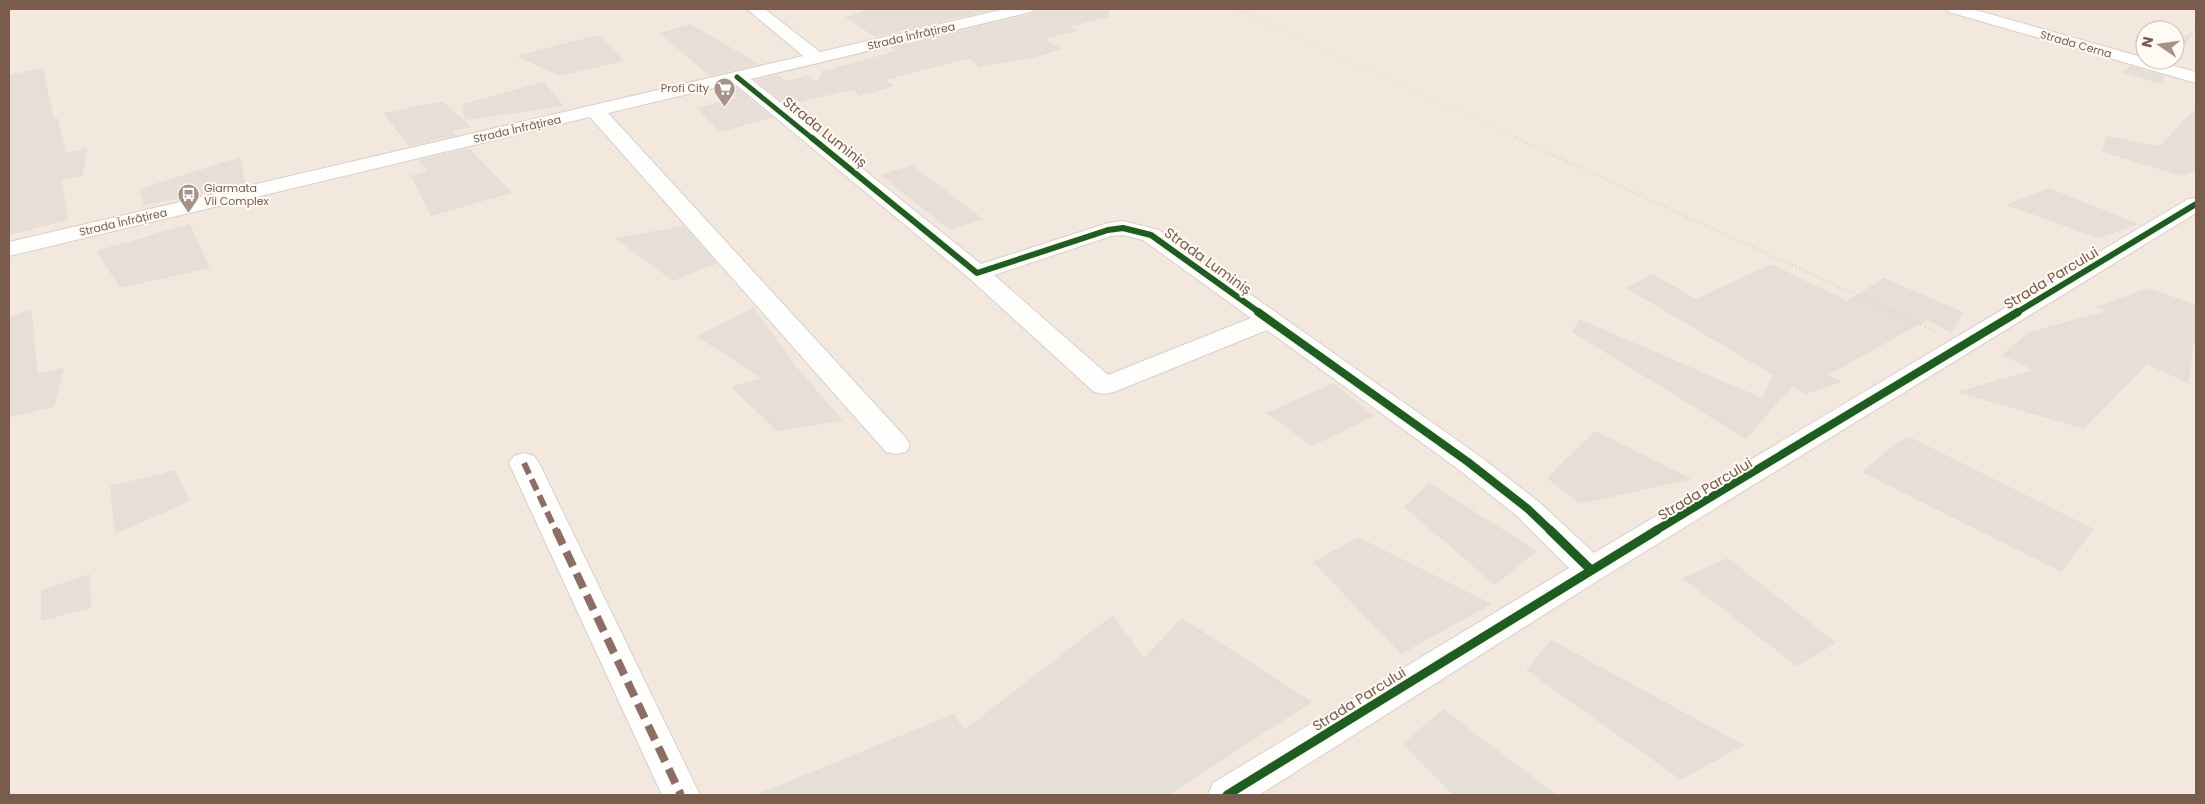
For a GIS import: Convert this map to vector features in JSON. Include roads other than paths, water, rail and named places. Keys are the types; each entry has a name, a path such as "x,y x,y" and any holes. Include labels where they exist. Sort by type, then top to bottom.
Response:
{"street":[{"path":"755,9 816,58"},
{"name":"Strada Înfrățirea","path":"9,249 1025,9"},
{"name":"Strada Cerna","path":"1955,9 2196,78"},
{"name":"Strada Luminiș","path":"738,77 977,273 1108,230 1123,228 1150,235 1468,462 1528,509 1591,570"},
{"path":"595,111 896,445"},
{"name":"Strada Parcului","path":"1227,795 1591,570 2196,204"},
{"path":"977,273 1104,386 1269,320"},
{"path":"524,463 681,795"}],"place":[{"name":"Profi City","path":"725,107"},
{"name":"Giarmata Vii Complex","path":"188,213"}]}
